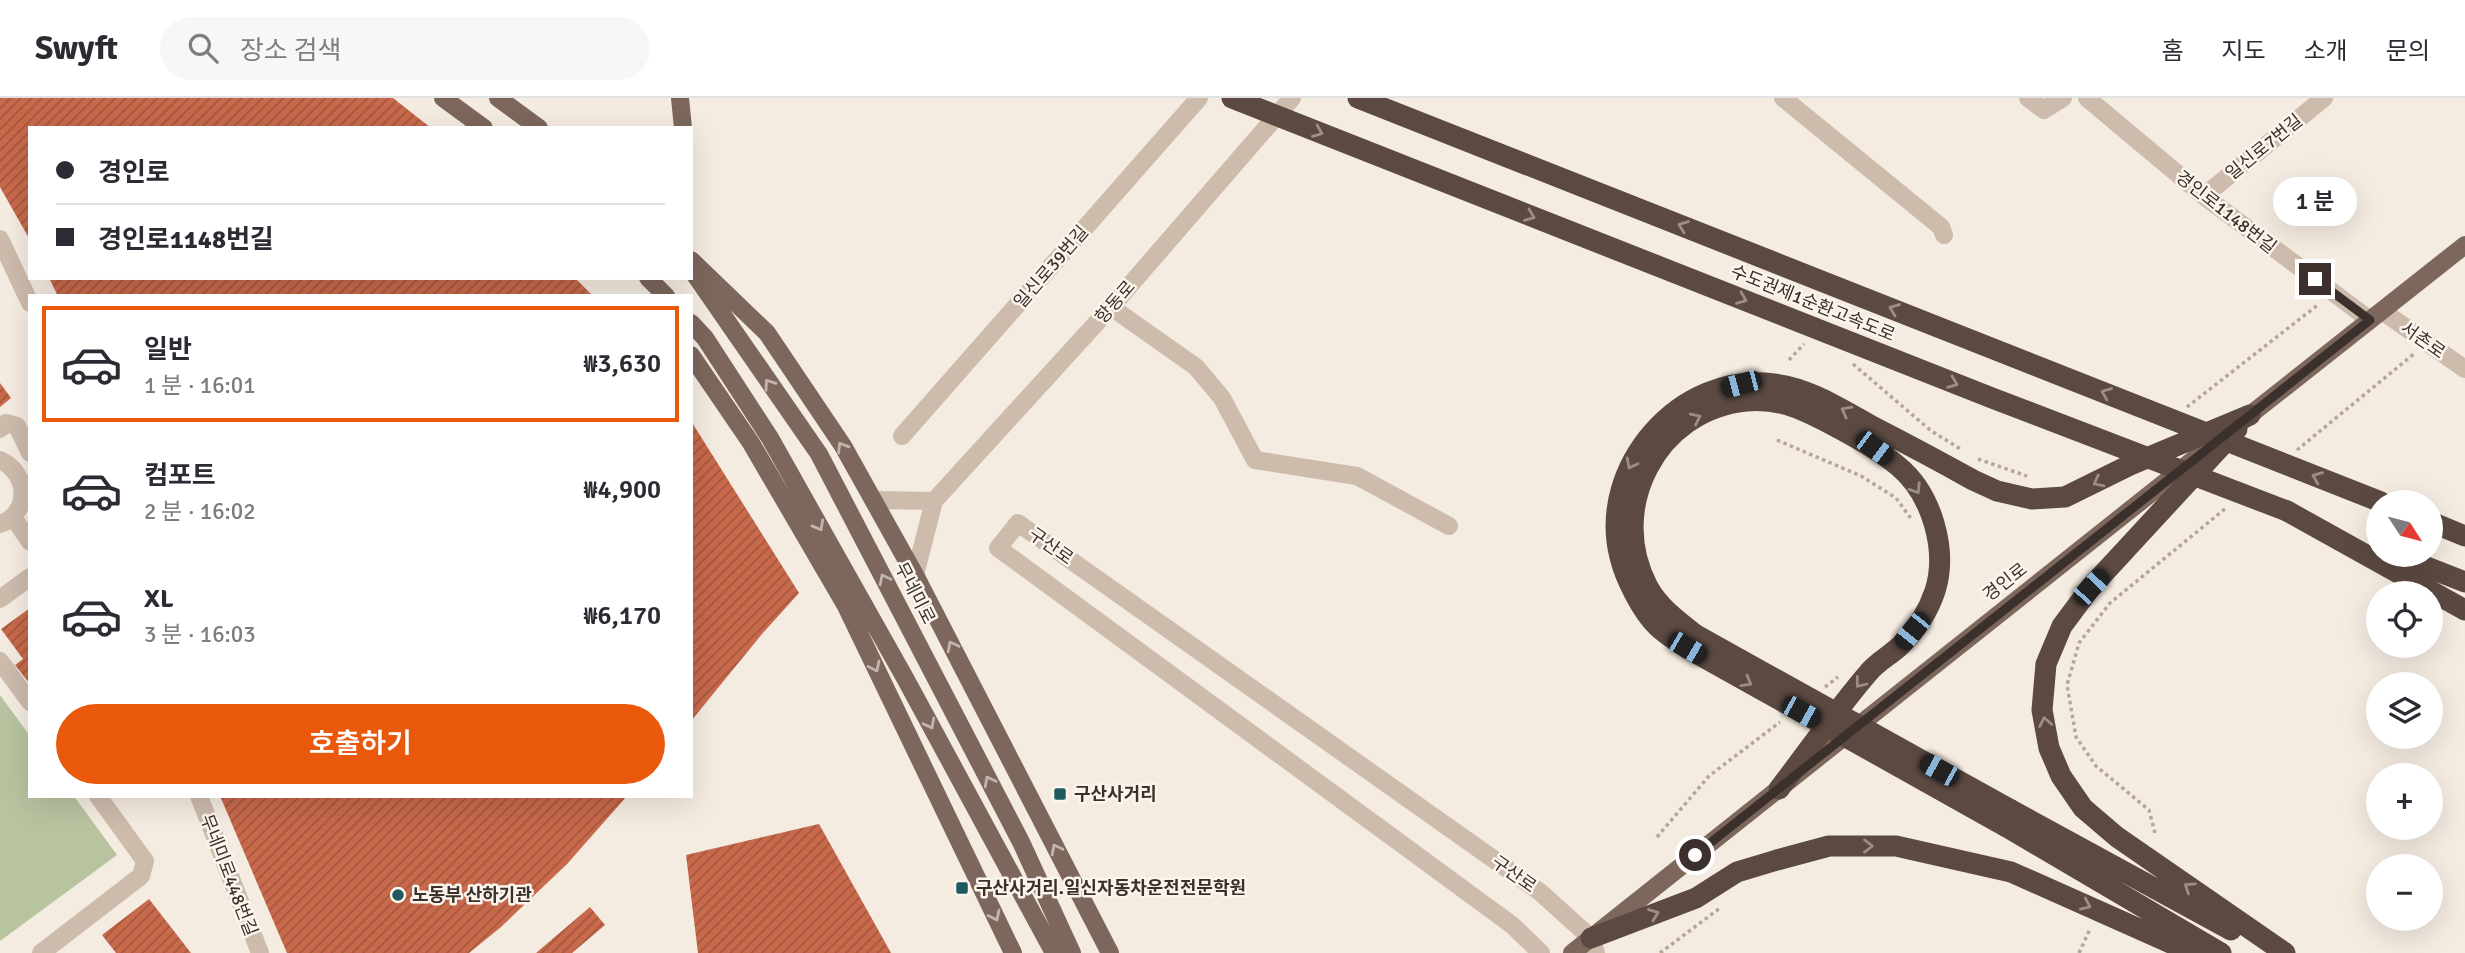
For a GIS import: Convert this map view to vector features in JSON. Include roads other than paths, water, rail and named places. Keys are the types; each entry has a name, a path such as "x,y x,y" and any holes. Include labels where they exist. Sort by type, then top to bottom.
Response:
{"highway":[{"name":"수도권제1순환고속도로","path":"1232,98 2366,543"},
{"name":"수도권제1순환고속도로","path":"1358,98 2366,496"},
{"path":"2250,415 2130,465 2065,497 2032,499 1997,491 1973,480 1811,393 1772,383 1741,384 1706,393 1675,409 1644,440 1624,477 1616,517 1620,557 1635,594 1656,626 1692,641 2008,818 2273,953"},
{"path":"1692,641 1648,588 1635,554 1632,517 1639,486 1658,451 1686,423 1715,409 1745,401 1774,401 1803,408 1874,448 1900,467 1918,490 1930,514 1938,541 1939,566 1935,590 1923,618 1901,645 1870,670 1779,789"},
{"path":"2250,415 2091,587 2062,626 2046,664 2042,710 2049,748 2061,776 2083,808 2117,837 2286,953"},
{"path":"2287,512 2465,610"},
{"path":"2443,527 2465,536"},
{"path":"2427,567 2465,582"},
{"path":"2008,818 2221,953"},
{"path":"1593,945 1696,898 1737,872 1829,846 1896,846 2011,872 2193,953"}],"main road":[{"path":"443,98 481,126"},
{"path":"498,98 536,126"},
{"path":"680,98 683,126"},
{"name":"경인로","path":"1572,953 1593,945 1779,789 2465,245"},
{"path":"693,262 767,333 843,446 915,575 1110,953"},
{"name":"무네미로","path":"693,272 819,454 1021,842 1072,953"},
{"path":"648,280 664,294"},
{"path":"693,325 705,338 770,438 905,678 1054,953"},
{"path":"693,358 751,443 846,606 1013,953"}],"street":[{"name":"일신로39번길","path":"902,436 1199,98"},
{"name":"항동로","path":"915,575 934,501 1111,307 1292,98"},
{"path":"1783,98 1941,227 1944,236"},
{"path":"2028,98 2044,110 2063,98"},
{"name":"경인로1148번길","path":"2087,98 2204,196 2376,315"},
{"name":"일신로7번길","path":"2204,196 2324,98"},
{"path":"0,239 28,299"},
{"path":"1111,307 1196,367 1222,398 1255,460 1357,476 1448,526"},
{"name":"서촌로","path":"2376,315 2428,343 2465,369"},
{"path":"0,429 6,423 17,426 28,449"},
{"path":"0,460 12,467 23,486 20,508 7,521 28,540"},
{"path":"873,500 934,501"},
{"name":"구산로","path":"1541,953 1512,925 998,548 1018,523 1540,892 1593,945"},
{"path":"0,599 28,579"},
{"path":"0,662 28,699"},
{"path":"43,953 141,876 145,861 99,798"},
{"name":"무네미로448번길","path":"200,798 260,953"}],"place":[{"name":"구산사거리","path":"1060,794"},
{"name":"구산사거리.일신자동차운전전문학원","path":"962,888"},
{"name":"노동부 산하기관","path":"398,895"}]}
